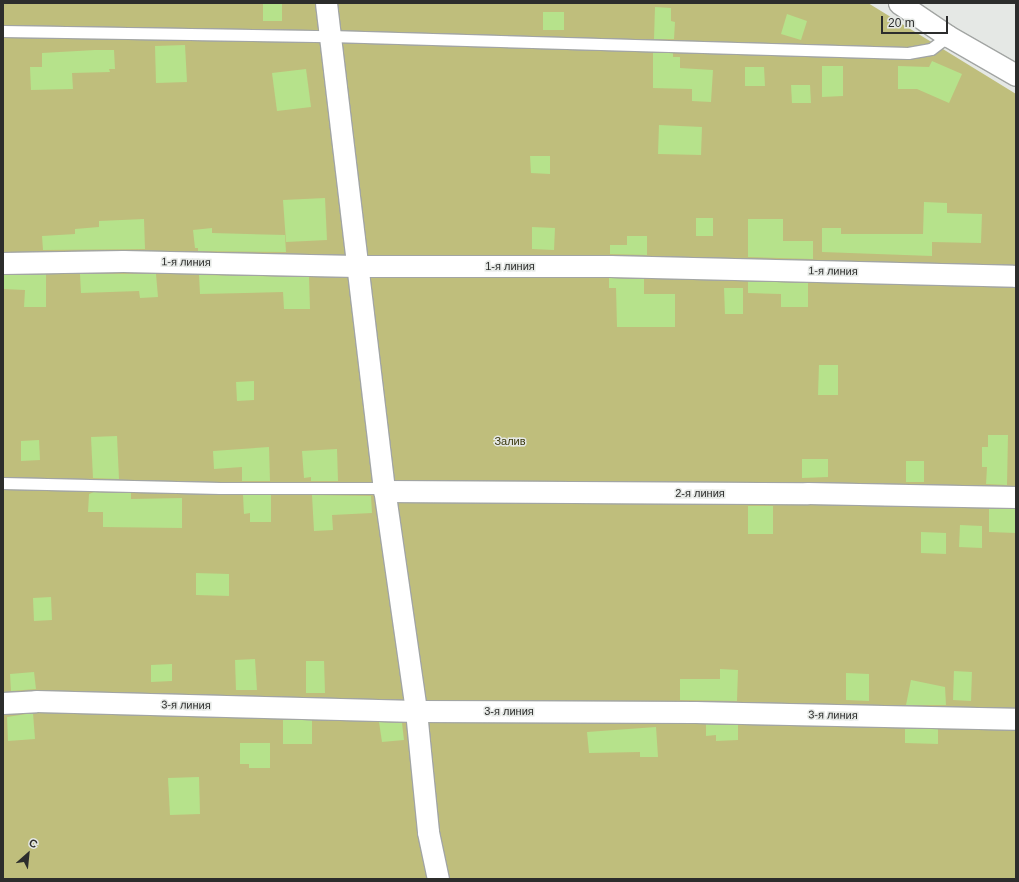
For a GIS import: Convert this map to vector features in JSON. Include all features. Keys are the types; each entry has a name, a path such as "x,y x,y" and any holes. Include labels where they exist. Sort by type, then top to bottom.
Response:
{"street":[{"path":"326,3 356,266 384,490 416,711 428,832 438,879"},
{"path":"899,3 948,36 1016,75"},
{"name":"1-я линия","path":"3,264 123,261 356,266 618,266 1016,276"},
{"name":"2-я линия","path":"384,490 807,493 1016,497"},
{"name":"3-я линия","path":"3,703 36,701 416,711 703,712 1016,719"}],"lane":[{"path":"3,31 330,36 908,53 931,49 948,36"},
{"path":"3,483 384,490"}],"green space":[{"name":"Залив","path":"3,3 868,3 1016,94 1016,879 3,879"}],"building":[{"path":"263,3 282,3 282,21 263,21"},
{"path":"655,7 671,8 671,21 675,22 674,39 654,39"},
{"path":"543,12 564,12 564,30 543,30"},
{"path":"787,14 807,21 801,40 781,34"},
{"path":"185,45 187,82 156,83 155,46"},
{"path":"114,50 115,69 109,69 110,72 72,73 73,89 31,90 30,67 42,67 42,53"},
{"path":"653,52 673,53 673,57 680,57 680,68 713,70 711,102 692,101 692,89 653,88"},
{"path":"932,61 962,74 949,103 917,89 898,89 898,66 929,67"},
{"path":"822,66 843,66 843,96 822,97"},
{"path":"745,67 764,67 765,86 745,86"},
{"path":"306,69 311,107 277,111 272,73"},
{"path":"791,85 810,85 811,103 792,103"},
{"path":"659,125 702,127 701,155 658,154"},
{"path":"530,156 550,156 550,174 531,173"},
{"path":"325,198 327,240 286,242 283,200"},
{"path":"924,202 947,203 947,213 982,214 981,243 932,242 932,256 822,252 822,228 841,228 841,234 923,234"},
{"path":"696,218 713,218 713,236 696,236"},
{"path":"144,219 145,249 43,250 42,236 75,234 75,229 99,227 99,221"},
{"path":"748,219 783,219 783,241 813,241 813,259 748,257"},
{"path":"532,227 555,228 554,250 532,249"},
{"path":"212,228 212,233 285,235 286,252 198,251 198,248 195,248 193,230"},
{"path":"627,236 647,236 647,255 610,254 610,245 627,245"},
{"path":"46,274 46,307 24,307 25,290 3,289 3,275"},
{"path":"80,274 156,274 158,297 140,298 139,291 81,293"},
{"path":"199,275 309,277 310,309 284,309 283,292 200,294"},
{"path":"609,278 644,279 644,294 675,294 675,327 617,327 616,288 609,288"},
{"path":"748,281 808,283 808,307 781,307 781,294 748,293"},
{"path":"724,288 743,288 743,314 725,314"},
{"path":"819,365 838,365 838,395 818,395"},
{"path":"254,381 254,400 237,401 236,382"},
{"path":"988,435 1008,435 1007,485 986,484 987,467 982,467 982,447 988,447"},
{"path":"117,436 119,479 93,478 91,437"},
{"path":"39,440 40,460 21,461 21,441"},
{"path":"269,447 270,481 242,481 242,467 214,469 213,451"},
{"path":"337,449 338,481 311,481 311,477 304,478 302,451"},
{"path":"802,459 828,459 828,477 802,478"},
{"path":"906,461 924,461 924,482 906,482"},
{"path":"94,492 131,493 131,499 182,498 182,528 103,527 103,512 88,512 89,494"},
{"path":"243,495 271,495 271,522 250,522 250,513 244,514"},
{"path":"312,495 371,496 372,513 332,515 333,530 314,531"},
{"path":"748,506 773,506 773,534 748,534"},
{"path":"989,508 1016,509 1016,533 989,532"},
{"path":"960,525 982,526 982,548 959,547"},
{"path":"921,532 946,533 946,554 921,553"},
{"path":"196,573 229,574 229,596 196,595"},
{"path":"51,597 52,620 34,621 33,598"},
{"path":"255,659 257,690 236,690 235,660"},
{"path":"306,661 324,661 325,693 306,693"},
{"path":"172,664 172,681 151,682 151,665"},
{"path":"720,669 738,670 737,701 680,700 680,679 720,679"},
{"path":"954,671 972,672 971,701 953,700"},
{"path":"34,672 36,689 11,691 10,674"},
{"path":"846,673 869,674 869,701 846,700"},
{"path":"911,680 945,687 946,705 906,705"},
{"path":"33,713 35,739 8,741 7,717"},
{"path":"283,720 312,720 312,744 283,744"},
{"path":"379,722 402,723 404,740 382,742"},
{"path":"706,724 738,725 738,740 716,741 716,735 706,736"},
{"path":"656,727 658,757 640,757 640,752 589,753 587,732"},
{"path":"905,729 938,729 938,744 905,743"},
{"path":"240,743 270,743 270,768 249,768 249,764 240,764"},
{"path":"199,777 200,814 170,815 168,778"}]}
